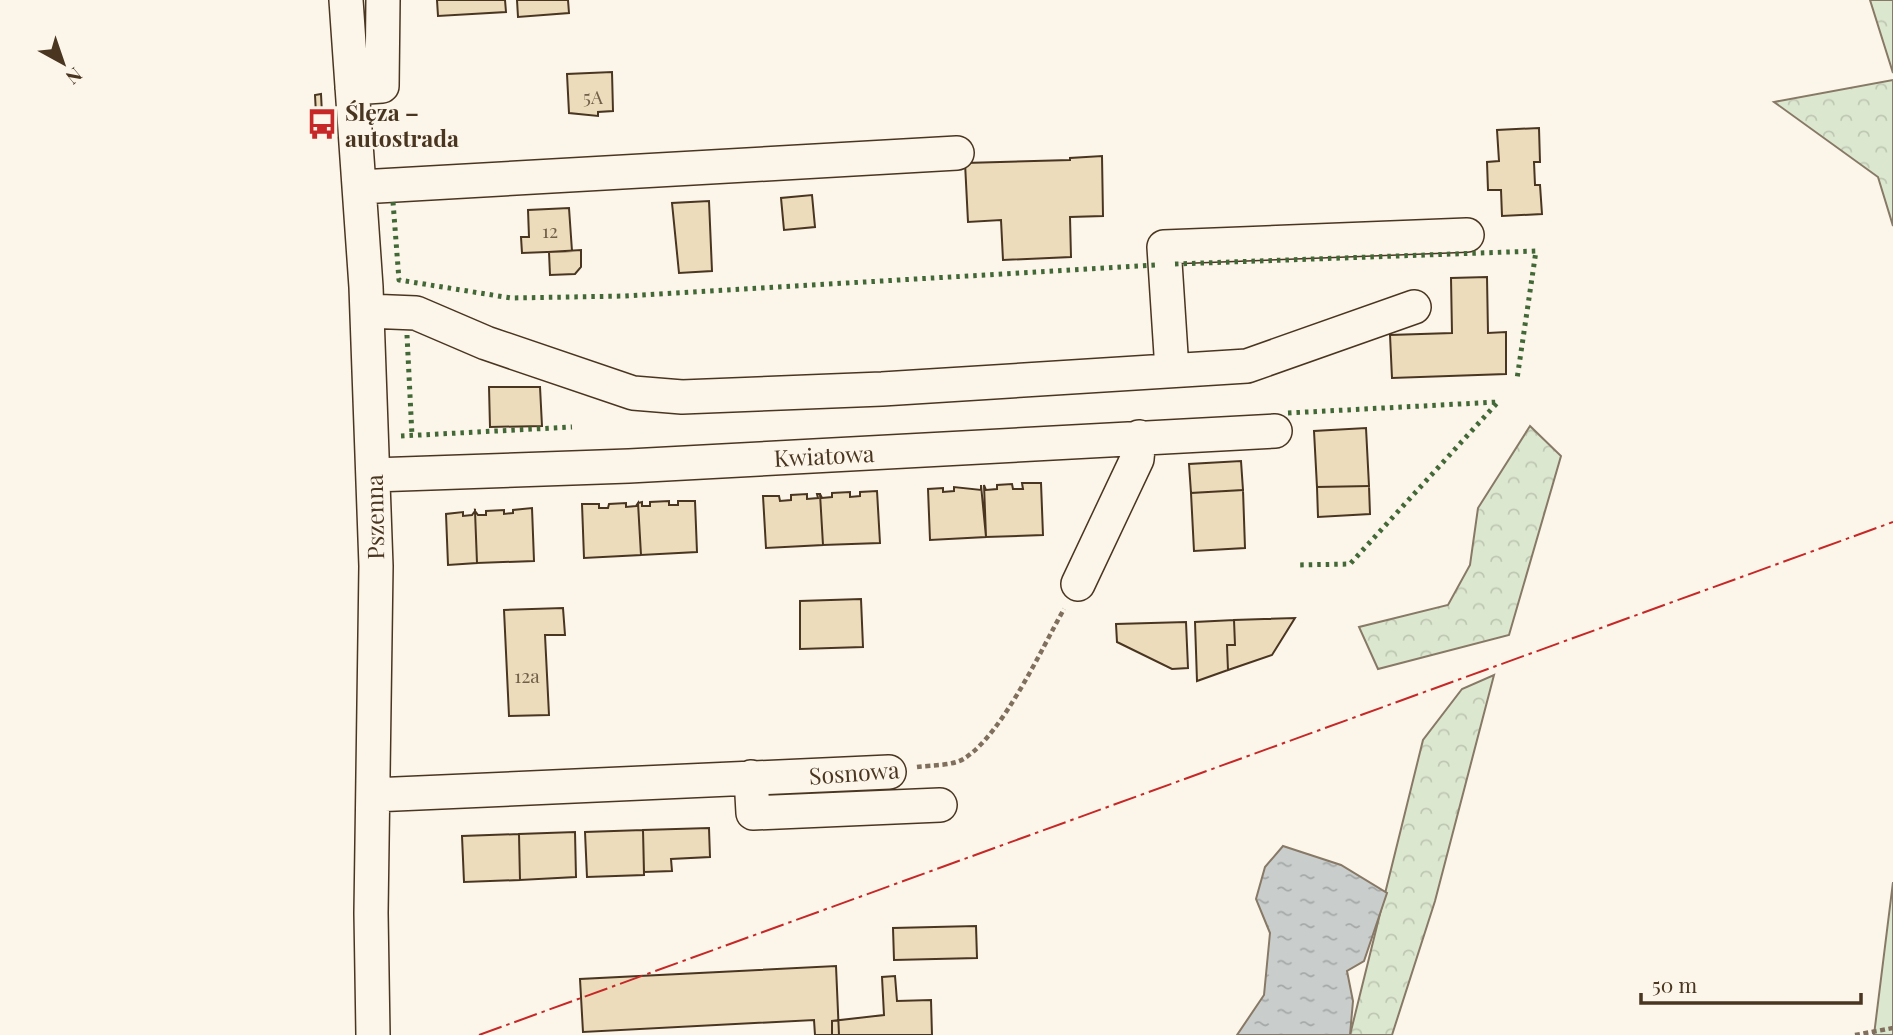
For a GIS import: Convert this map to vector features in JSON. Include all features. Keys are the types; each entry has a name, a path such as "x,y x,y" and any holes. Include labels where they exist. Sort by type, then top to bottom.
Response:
{"street":[{"name":"Pszenna","path":"346,0 360,187 373,474 373,1035"},
{"path":"352,88 382,86 383,0"},
{"path":"360,187 957,153"},
{"path":"1172,370 1164,247 1467,235"},
{"path":"367,311 416,313 486,343 634,393 682,397 882,389 1247,366 1414,307"},
{"name":"Kwiatowa","path":"373,474 629,466 1275,431"},
{"path":"1079,584 1136,459 1139,438"},
{"name":"Sosnowa","path":"373,795 889,772"},
{"path":"751,777 753,813 940,805"}],"path":[{"name":"Sosnowa","path":"889,772 963,760 982,743 1006,710 1079,584"},
{"path":"1855,1035 1893,1028"}],"green space":[{"path":"1870,0 1893,0 1893,73"},
{"path":"1893,80 1893,226 1878,177 1774,102"},
{"path":"1530,426 1561,456 1509,635 1378,669 1359,627 1448,605 1470,565 1478,508"},
{"path":"1494,675 1435,901 1392,1035 1350,1035 1423,740 1462,689"},
{"path":"1893,882 1893,1035 1874,1035"}],"water":[{"path":"1283,846 1341,865 1387,893 1364,961 1347,971 1353,1001 1350,1035 1237,1035 1264,995 1270,933 1256,899 1265,867"}],"building":[{"path":"437,0 505,0 506,12 438,16"},
{"path":"517,0 568,0 569,13 518,17"},
{"path":"612,72 613,111 598,112 598,116 569,113 567,74"},
{"path":"321,94 322,114 316,114 315,95"},
{"path":"1539,128 1540,162 1534,162 1535,185 1540,185 1542,214 1502,216 1501,190 1488,190 1487,162 1499,161 1497,130"},
{"path":"1102,156 1103,216 1070,217 1071,257 1003,260 1001,220 968,222 965,163 1070,160"},
{"path":"812,195 815,227 784,230 781,198"},
{"path":"709,201 712,271 679,273 672,203"},
{"path":"569,208 572,251 522,253 521,237 529,237 528,210"},
{"path":"581,250 581,267 575,274 550,275 549,252"},
{"path":"1487,277 1488,333 1506,332 1506,374 1392,378 1390,335 1452,333 1451,278"},
{"path":"489,387 540,387 542,426 490,427"},
{"path":"1366,428 1369,486 1317,487 1314,431"},
{"path":"1241,461 1243,490 1191,493 1189,464"},
{"path":"1022,483 1041,483 1043,535 986,537 984,485 986,490 997,489 997,485 1012,484 1013,489 1023,489"},
{"path":"981,485 986,537 930,540 928,489 943,488 943,492 954,491 954,487 981,490"},
{"path":"1369,486 1370,514 1318,517 1317,487"},
{"path":"1243,490 1245,548 1194,551 1191,493"},
{"path":"877,491 880,543 823,545 820,494 822,498 832,497 832,493 850,492 850,497 860,496 860,492"},
{"path":"807,494 807,499 818,498 817,494 820,494 823,545 766,548 763,496 779,496 780,501 791,500 791,495"},
{"path":"669,501 669,505 678,505 678,501 695,501 697,552 641,555 638,503 650,506 650,502"},
{"path":"626,503 626,507 636,506 638,503 641,555 584,558 582,504 599,504 599,508 608,508 609,504"},
{"path":"532,508 534,561 477,563 475,511 478,515 486,515 486,511 504,510 504,514"},
{"path":"475,511 477,563 448,565 446,514 463,512 463,516 472,515"},
{"path":"861,599 863,647 800,649 800,601"},
{"path":"563,608 565,635 545,635 549,715 509,716 504,610"},
{"path":"1295,618 1272,655 1228,670 1227,645 1235,645 1234,620"},
{"path":"1234,620 1235,645 1227,645 1228,670 1197,681 1195,622"},
{"path":"1186,622 1188,668 1172,669 1117,642 1116,624"},
{"path":"709,828 710,857 671,859 672,871 644,872 643,830"},
{"path":"643,830 644,875 587,877 585,832"},
{"path":"575,832 576,877 520,880 519,834"},
{"path":"519,834 520,880 464,882 462,836"},
{"path":"976,926 977,958 894,960 893,928"},
{"path":"836,966 839,1035 815,1035 814,1020 583,1032 580,979"},
{"path":"895,976 897,1001 931,1000 932,1035 832,1035 832,1021 884,1015 882,977"}],"hedge":[{"path":"393,202 399,280 511,298 625,296 1155,265"},
{"path":"1175,264 1536,251 1517,379"},
{"path":"407,335 412,436"},
{"path":"1288,413 1498,402 1350,564 1296,565"},
{"path":"401,436 572,427"}],"power":[{"path":"479,1035 1893,522"}],"place":[{"name":"Ślęza – autostrada","path":"322,124"}]}
